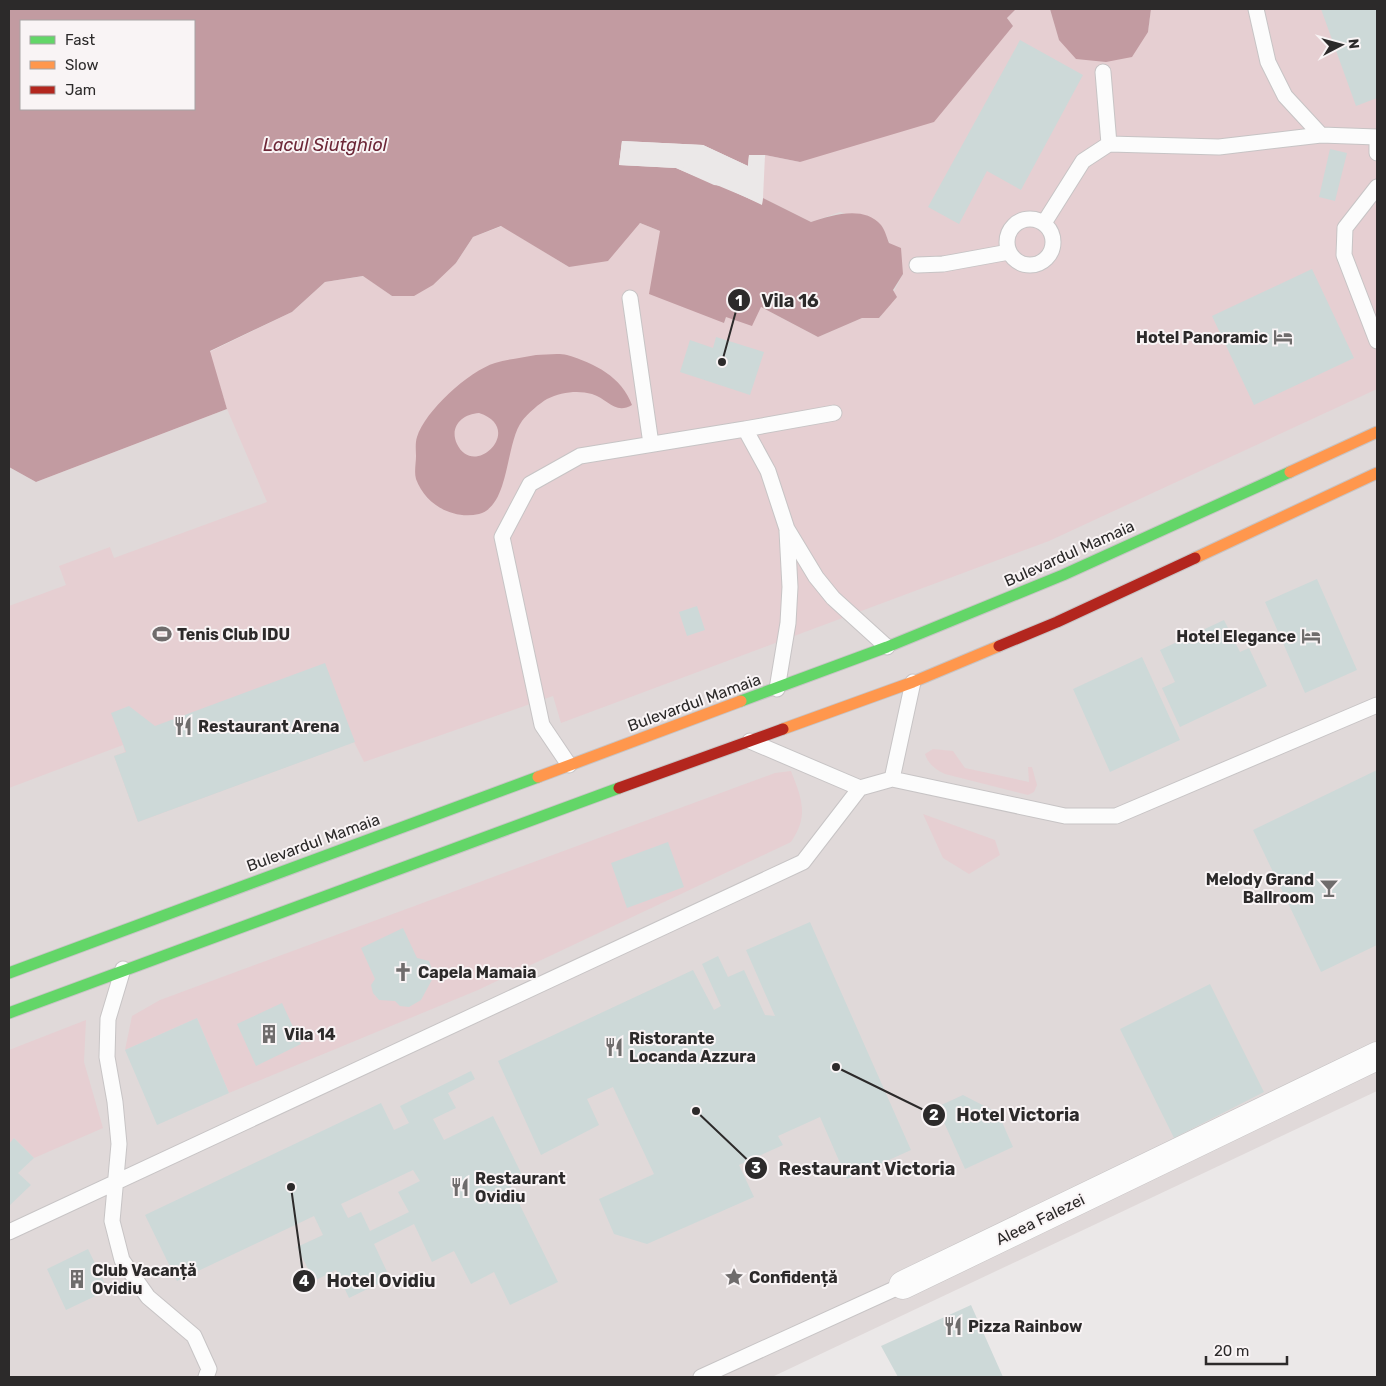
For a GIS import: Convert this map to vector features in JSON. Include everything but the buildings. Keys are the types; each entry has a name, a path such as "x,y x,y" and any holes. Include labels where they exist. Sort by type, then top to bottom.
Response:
{"main road":[{"name":"Bulevardul Mamaia","path":"9,973 887,647 1063,574 1377,432"},
{"path":"9,1013 123,969 913,682 1056,622 1377,473"}],"street":[{"name":"Aleea Falezei","path":"903,1285 1377,1056"}],"lane":[{"path":"1256,9 1268,62 1284,96 1321,135"},
{"path":"1103,72 1109,144"},
{"path":"1044,224 1083,161 1109,144 1219,147 1321,135 1377,139 1377,153"},
{"path":"1377,187 1345,228 1344,255 1377,341"},
{"path":"1030,219 1044,224 1052,236 1052,251 1048,258 1034,265 1020,263 1009,252 1008,237 1016,224 1030,219"},
{"path":"917,266 943,264 1009,252"},
{"path":"630,298 651,444"},
{"path":"569,765 542,725 502,537 530,484 580,456 834,413"},
{"path":"745,429 768,471 787,529 816,576 833,598 887,647"},
{"path":"777,689 788,624 790,587 787,529"},
{"path":"892,779 913,682"},
{"path":"9,1232 803,862 860,788 892,779 1065,816 1116,816 1377,705"},
{"path":"750,741 860,788"},
{"path":"123,969 108,1020 107,1057 115,1102 119,1144 112,1221 122,1260 148,1297 194,1336 209,1369 206,1377"},
{"name":"Aleea Falezei","path":"701,1377 903,1285"}],"shaded area":[{"path":"1016,9 1050,9 1054,17 1148,32 1151,9 1377,9 1377,1091 772,1377 9,1377 9,467 36,482 227,409 903,274 763,198 934,122"},
{"path":"1016,9 1050,9 1059,40 1148,32 1151,9 1377,9 1377,389 1049,541 561,723 553,696 364,762 354,742 138,822 114,756 125,752 123,745 9,788 9,606 66,585 59,566 110,547 114,558 267,502 227,409 209,352 292,312 325,282 364,276 392,296 456,263 473,237 502,226 569,267 640,223 660,231 724,323 726,317 761,307 818,337 862,318 880,318 903,274 882,226 840,212 811,222 763,198 765,155 800,162 1013,26 1007,18"},
{"path":"933,749 953,751 965,768 1029,782 1028,767 1032,767 1037,785 1034,792 1028,795 945,774 938,771 926,758 925,754"},
{"path":"791,771 801,799 802,815 797,833 791,842 478,990 229,1093 197,1018 125,1050 132,1016 160,1000 775,773"},
{"path":"923,814 995,840 1000,855 969,874 943,858"},
{"path":"86,1020 84,1062 103,1128 34,1158 14,1138 9,1144 9,1050"}],"water":[{"name":"Lacul Siutghiol","path":"9,9 1016,9 1007,18 1013,26 934,122 800,162 765,155 749,155 748,166 703,145 622,141 619,165 676,168 762,204 763,198 811,222 848,213 866,215 874,219 881,225 889,243 901,248 903,274 893,290 897,297 879,318 862,318 818,337 761,307 752,326 726,317 724,323 649,294 660,231 640,223 608,261 569,267 501,226 473,237 456,263 433,285 414,296 392,296 363,276 325,282 292,312 210,351 227,409 36,482 9,467"},
{"path":"1050,9 1151,9 1148,32 1132,57 1106,62 1076,59 1059,40"},
{"path":"563,354 597,367 614,379 627,395 632,405 626,408 616,407 598,396 581,392 564,393 547,399 522,421 512,444 502,487 489,509 479,514 459,515 433,503 420,488 415,470 417,437 429,416 449,393 485,367 505,360 536,355","holes":["479,413 492,420 498,429 497,439 492,448 484,454 474,456 465,454 455,438 456,427 462,419"]}],"pier":[{"path":"622,141 703,145 748,166 749,155 765,155 765,158 751,158 748,169 702,148 624,143 622,163 677,165 760,201 763,195 762,205 722,186 714,185 676,168 619,165"}],"traffic: fast":[{"path":"741,701 887,647 1063,575 1290,472"},
{"path":"9,973 538,777"},
{"path":"9,1013 619,788"}],"traffic: slow":[{"path":"1290,472 1377,432"},
{"path":"1195,558 1377,473"},
{"path":"783,729 913,682 999,646"},
{"path":"538,777 741,701"}],"traffic: jam":[{"path":"999,646 1057,622 1195,558"},
{"path":"619,788 783,729"}],"place":[{"name":"Hotel Panoramic","path":"1283,337"},
{"name":"Vila 16","path":"722,362"},
{"name":"Tenis Club IDU","path":"162,634"},
{"name":"Hotel Elegance","path":"1311,636"},
{"name":"Restaurant Arena","path":"183,726"},
{"name":"Melody Grand Ballroom","path":"1329,888"},
{"name":"Capela Mamaia","path":"403,972"},
{"name":"Vila 14","path":"269,1034"},
{"name":"Ristorante Locanda Azzura","path":"614,1047"},
{"name":"Hotel Victoria","path":"836,1067"},
{"name":"Restaurant Victoria","path":"696,1111"},
{"name":"Hotel Ovidiu","path":"291,1187"},
{"name":"Restaurant Ovidiu","path":"460,1187"},
{"name":"Confidență","path":"734,1277"},
{"name":"Club Vacanță Ovidiu","path":"77,1279"},
{"name":"Pizza Rainbow","path":"953,1326"}]}
